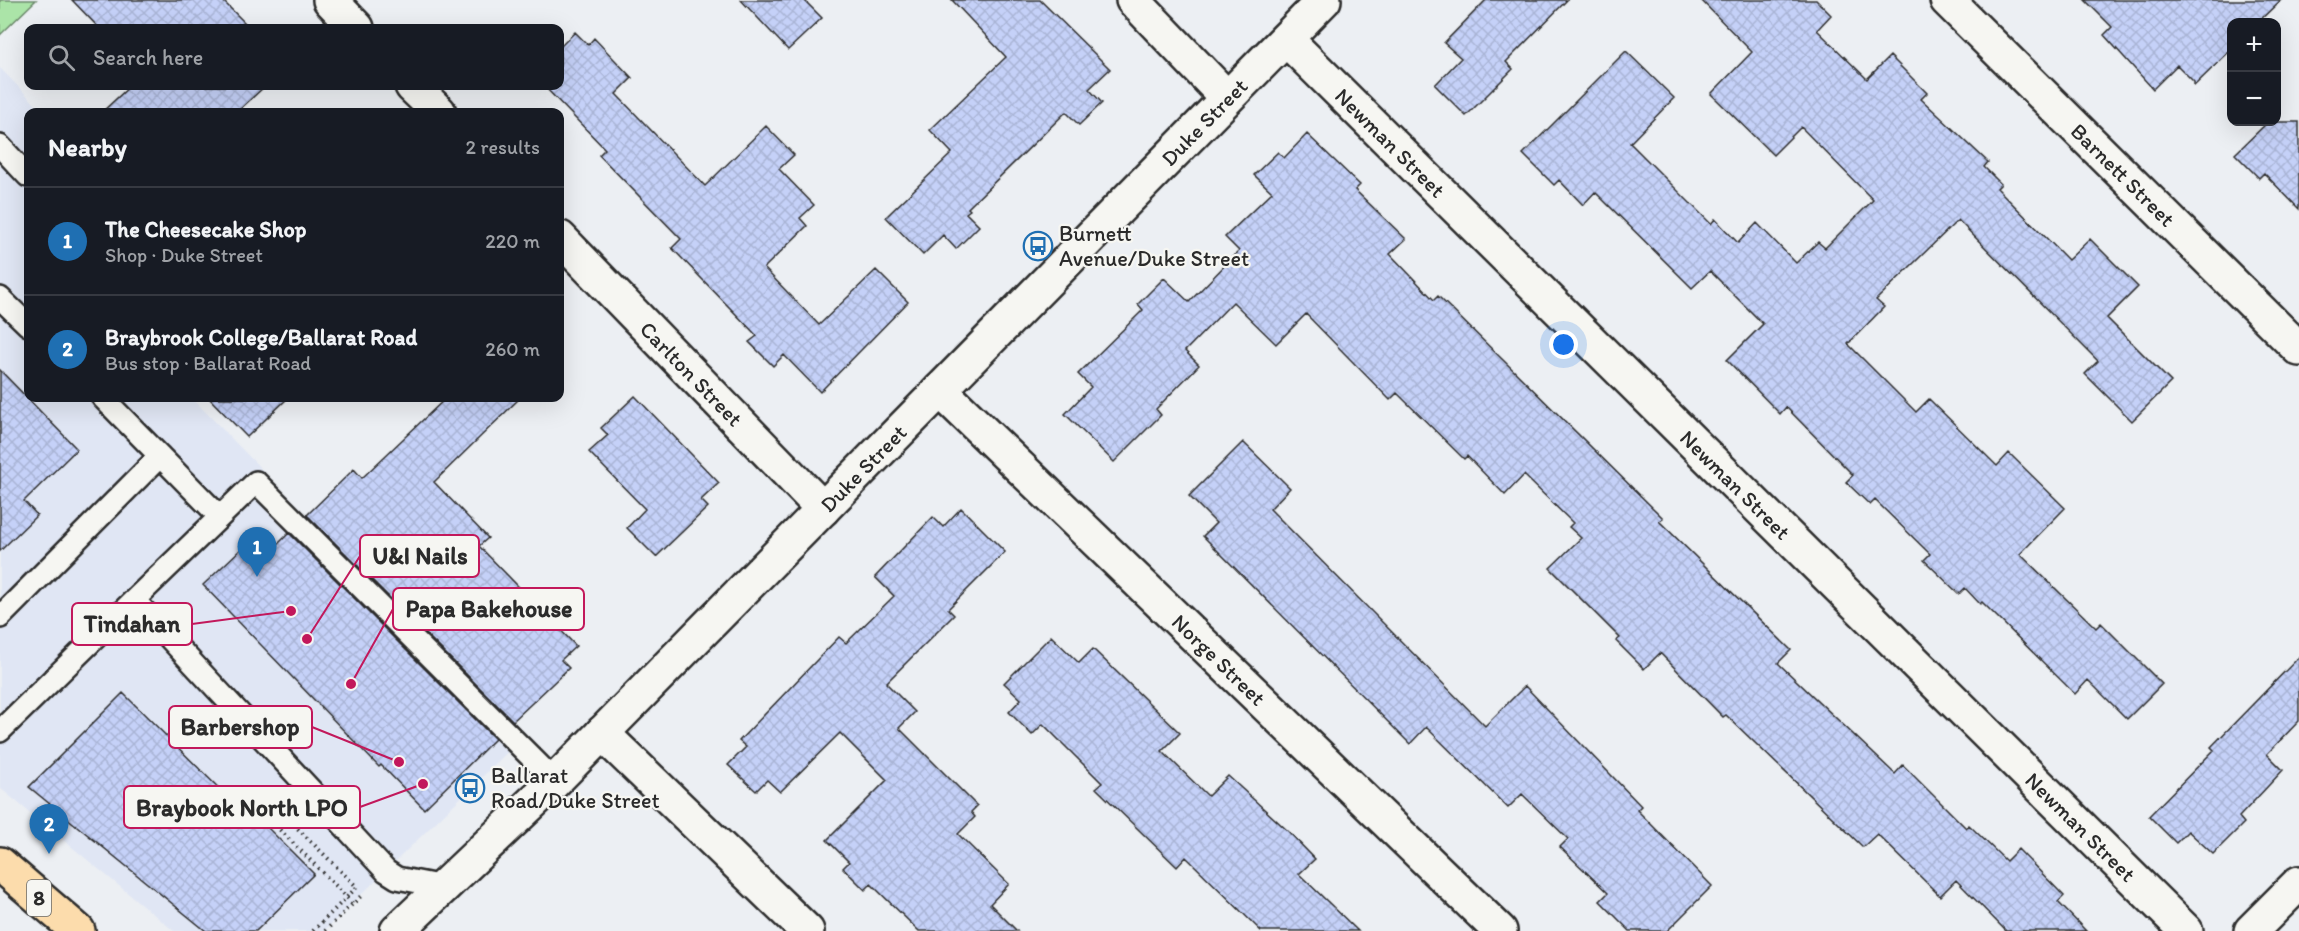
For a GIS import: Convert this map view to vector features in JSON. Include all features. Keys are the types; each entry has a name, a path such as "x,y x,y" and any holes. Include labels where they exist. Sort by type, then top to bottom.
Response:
{"highway":[{"name":"8","path":"0,864 78,931"}],"street":[{"path":"330,0 353,24"},
{"path":"1133,0 1227,98"},
{"name":"Duke Street","path":"397,931 555,781 1324,0"},
{"name":"Barnett Street","path":"1947,0 2299,349"},
{"name":"Newman Street","path":"1286,39 2186,931"},
{"path":"416,90 435,108"},
{"name":"Carlton Street","path":"564,242 823,509"},
{"name":"Norge Street","path":"940,390 1500,931"},
{"path":"602,733 807,931"},
{"path":"2251,931 2299,883"}],"lane":[{"path":"0,146 24,172"},
{"path":"0,298 24,321"},
{"path":"107,402 218,515"},
{"path":"0,617 160,456"},
{"path":"0,731 218,515 256,482 555,781"},
{"path":"134,600 386,871 397,878 444,887"}],"path":[{"path":"313,931 357,887 282,813 272,822 339,890 353,904 325,931"}],"shaded area":[{"path":"0,68 39,108 24,108 24,402 196,402 523,737 324,931 174,931 0,788"}],"green space":[{"path":"0,0 36,0 0,35"}],"building":[{"path":"72,0 222,0 246,24 95,24"},
{"path":"741,0 804,0 822,18 788,50"},
{"path":"952,0 1040,0 1110,69 1089,89 1102,103 1079,125 1066,112 968,208 970,210 966,213 979,226 956,249 943,235 923,255 886,217 952,153 930,130 1006,57"},
{"path":"1486,0 1567,0 1506,62 1513,69 1466,116 1435,85 1461,58 1444,43"},
{"path":"1701,0 1816,0 1831,15 1817,30 1867,79 1890,56 1927,93 1921,99 1988,162 1984,167 2001,184 1997,188 2068,260 2090,239 2138,287 2107,318 2171,382 2132,421 2085,374 2098,361 1958,220 1876,300 1884,307 1848,344 1916,412 1929,399 1997,466 2009,453 2065,508 2020,554 2096,628 2101,623 2162,684 2127,719 2088,680 2075,694 1982,602 1980,604 1965,588 1959,594 1924,560 1930,554 1875,500 1870,505 1846,482 1853,475 1786,407 1780,414 1727,360 1763,324 1710,271 1692,288 1595,192 1583,205 1559,180 1554,185 1523,154 1626,51 1674,98 1630,143 1711,224 1715,219 1738,243 1757,223 1796,263 1818,242 1825,248 1873,200 1801,127 1773,155 1711,94 1752,52"},
{"path":"2085,0 2281,0 2262,18 2227,18 2227,54 2194,86 2194,82 2177,65 2153,89 2104,35 2112,27"},
{"path":"575,32 588,45 594,38 632,78 616,94 705,186 766,126 794,155 779,169 814,205 800,218 807,226 764,268 819,325 876,270 908,302 820,392 784,355 773,366 749,342 757,336 672,248 681,239 599,155 605,149 548,90 564,90 564,43"},
{"path":"126,90 261,90 241,108 106,108"},
{"path":"2281,122 2299,122 2299,209 2264,173 2259,178 2235,154 2264,126 2281,126"},
{"path":"1307,134 1360,185 1355,190 1406,239 1390,254 1434,300 1438,296 1663,518 1659,521 1791,650 1778,663 1895,774 1903,765 1966,828 1969,825 2006,861 2018,849 2064,896 2058,902 2086,931 2006,931 1956,880 1940,896 1877,834 1863,847 1726,715 1723,717 1660,653 1644,669 1616,641 1620,638 1550,568 1581,538 1569,527 1573,523 1524,475 1505,495 1467,456 1464,459 1397,393 1390,400 1306,314 1276,344 1233,302 1185,351 1199,365 1156,409 1161,415 1114,462 1065,414 1091,387 1078,374 1143,310 1138,304 1164,278 1189,302 1239,251 1225,237 1272,192 1254,175 1278,152 1284,158"},
{"path":"0,370 24,395 24,402 31,402 77,449 24,501 37,515 0,551"},
{"path":"635,396 719,483 701,500 708,507 656,557 627,528 645,509 589,452 608,435 601,428"},
{"path":"213,402 284,402 247,437"},
{"path":"442,402 516,402 434,482 488,538 479,546 576,646 561,660 569,668 513,721 307,515 354,469 362,478"},
{"path":"1243,442 1290,488 1270,509 1485,726 1525,686 1641,806 1637,810 1712,886 1667,931 1630,931 1600,901 1608,893 1560,847 1568,839 1522,794 1508,808 1426,727 1410,744 1203,536 1216,523 1189,496"},
{"path":"961,508 1005,552 948,609 954,615 886,683 915,712 899,728 977,806 971,812 975,817 958,834 1009,884 990,904 1017,931 919,931 871,884 865,890 843,868 849,862 827,840 887,780 840,733 780,792 767,780 756,791 728,765 746,747 739,741 839,637 846,643 894,596 875,577 933,517 943,527"},
{"path":"262,529 277,545 289,533 495,739 424,809 381,765 379,767 203,585"},
{"path":"1051,636 1079,663 1093,649 1180,733 1162,751 1208,796 1228,776 1288,831 1315,859 1299,874 1358,931 1261,931 1186,857 1177,867 1096,788 1102,783 1043,724 1032,735 1009,712 1021,699 1004,683"},
{"path":"2299,657 2299,721 2267,754 2283,770 2239,817 2244,823 2213,854 2188,831 2176,843 2149,816 2214,750 2211,747"},
{"path":"123,693 257,826 261,821 314,874 256,931 206,931 29,787"}],"place":[{"name":"Burnett Avenue/Duke Street","path":"1038,246"},
{"name":"The Cheesecake Shop","path":"257,577"},
{"name":"Tindahan","path":"291,611"},
{"name":"U&I Nails","path":"307,639"},
{"name":"Papa Bakehouse","path":"351,684"},
{"name":"Barbershop","path":"399,762"},
{"name":"Braybook North LPO","path":"423,784"},
{"name":"Ballarat Road/Duke Street","path":"470,788"},
{"name":"Braybrook College/Ballarat Road","path":"49,854"}]}
